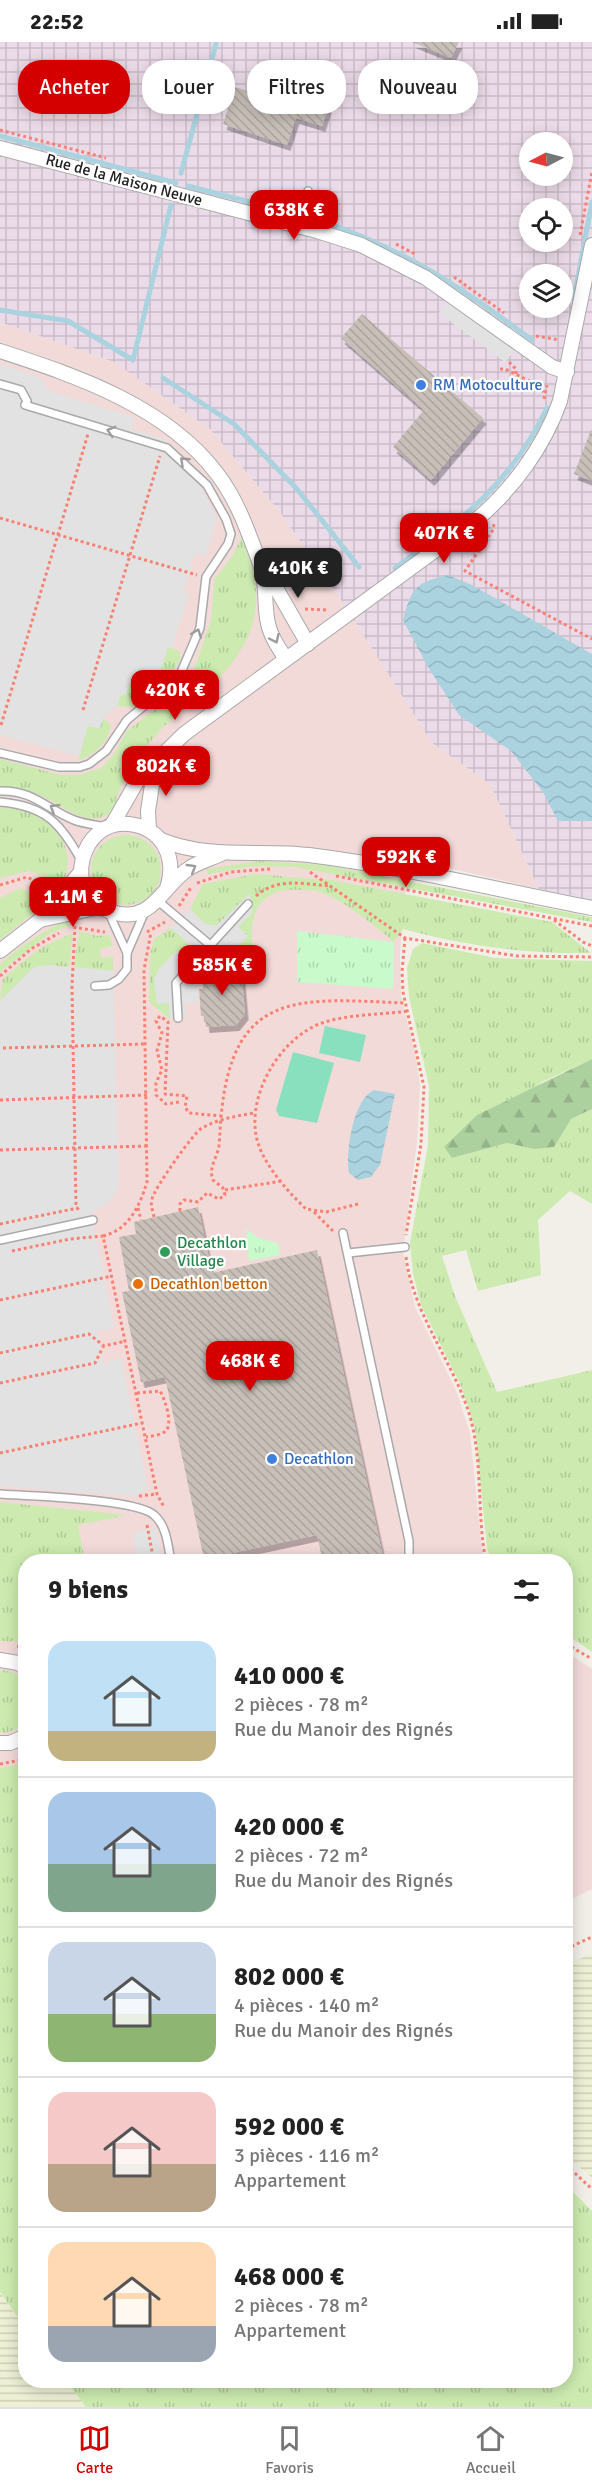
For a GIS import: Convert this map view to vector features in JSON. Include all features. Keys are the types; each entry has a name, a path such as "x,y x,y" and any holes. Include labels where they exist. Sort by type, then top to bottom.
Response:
{"street":[{"name":"Rue de la Maison Neuve","path":"0,148 299,226 361,245 426,278 552,367 567,372"},
{"path":"0,951 40,920 81,867 86,846 95,835 110,826 139,778 155,765 184,734 495,504 520,474 554,418 567,372 586,242"},
{"path":"0,351 87,382 147,414 181,436 210,464 231,494 265,576 267,620 275,642 286,659"},
{"path":"265,576 272,581 288,614 308,644"},
{"path":"149,830 148,811 155,765"},
{"path":"110,826 137,825 149,830 161,840 181,848 221,854 280,852 321,857 592,908"},
{"path":"161,840 171,863 167,888"},
{"path":"40,920 104,909 127,915 145,910 158,901 167,888 191,867 221,854"},
{"path":"81,867 89,896 104,909"},
{"path":"0,1660 18,1663"},
{"path":"0,1743 10,1743 18,1740"}],"lane":[{"path":"299,226 308,191"},
{"path":"0,384 21,390 27,401 25,405 163,446 178,455 207,485 230,528 230,540 206,577 200,628 185,668 179,677 127,720 99,758 80,767 59,767 0,753"},
{"path":"0,791 21,793 40,800 75,821 110,826"},
{"path":"0,802 30,807 56,823 66,833 81,867"},
{"path":"158,901 174,912 209,944"},
{"path":"178,1018 176,983 209,944 248,904"},
{"path":"104,909 127,953"},
{"path":"95,986 109,985 119,979 127,969 127,953 145,910"},
{"path":"0,1240 91,1221"},
{"path":"343,1233 409,1541 409,1554"},
{"path":"348,1253 405,1247"},
{"path":"0,1494 145,1509 156,1516 162,1525 169,1554"}],"path":[{"path":"586,242 592,172"},
{"path":"544,402 544,393 561,340"},
{"path":"509,362 516,369 516,374"},
{"path":"500,369 540,386 544,393"},
{"path":"1,725 91,424"},
{"path":"83,710 163,446"},
{"path":"495,504 493,530 465,571 592,639"},
{"path":"0,518 206,577"},
{"path":"288,614 301,608 324,611 332,608"},
{"path":"10,1251 96,1235 104,1236 126,1223 138,1206 147,1182 144,970 151,932 160,927 174,912 191,886 202,880 231,872 277,869"},
{"path":"299,871 319,873"},
{"path":"310,872 405,938 517,956 592,957"},
{"path":"328,874 592,926"},
{"path":"248,904 263,889 273,885 290,882 332,887"},
{"path":"553,919 583,942 592,946"},
{"path":"69,928 76,927 72,975 78,1208 91,1221 96,1235"},
{"path":"0,976 31,949 63,931"},
{"path":"405,938 402,972 406,1003 424,1087 421,1144 405,1247 415,1296 468,1410 474,1434 485,1554"},
{"path":"180,1211 180,1204 184,1200 198,1202 207,1192 219,1199 225,1195 224,1190 210,1174 219,1148 225,1079 233,1056 248,1032 262,1020 287,1006 312,1001 406,1003"},
{"path":"358,1204 326,1212 306,1209 282,1181 258,1143 255,1113 263,1085 272,1067 287,1047 308,1030 332,1021 408,1011"},
{"path":"179,1102 166,1104 156,1095 156,1083 162,1070 158,1051 162,1032 156,1021 160,1016 168,1022 165,1094 187,1096 185,1107 189,1113 221,1118 255,1113"},
{"path":"3,1048 145,1044"},
{"path":"0,1100 147,1095"},
{"path":"154,1217 151,1202 158,1182 172,1168 194,1133 221,1118"},
{"path":"0,1150 148,1146"},
{"path":"224,1190 282,1181"},
{"path":"138,1206 141,1220"},
{"path":"0,1224 78,1208"},
{"path":"314,1212 336,1234 343,1233"},
{"path":"104,1236 157,1494 170,1517"},
{"path":"0,1300 112,1276"},
{"path":"0,1353 89,1334 104,1346"},
{"path":"0,1383 95,1362 104,1346 126,1341"},
{"path":"137,1393 160,1391 169,1424 160,1434 146,1437"},
{"path":"0,1453 143,1423"},
{"path":"146,1496 145,1509 153,1554"},
{"path":"573,1648 592,1659"},
{"path":"0,1764 18,1761"},
{"path":"573,1946 592,1937"},
{"path":"573,2171 592,2189"}],"shaded area":[{"path":"0,42 592,42 592,900 539,889 490,784 432,743 338,595 279,511 210,429 114,362 0,322"},
{"path":"449,301 515,350 505,362 439,313"},
{"path":"0,322 114,362 210,429 279,511 338,595 432,743 490,784 539,889 408,859 400,953 401,996 416,1057 420,1085 417,1142 403,1252 415,1307 456,1390 470,1433 482,1554 18,1554 18,2085 0,2109"},
{"path":"0,364 39,377 49,391 134,417 131,429 168,440 167,453 199,484 217,518 206,556 195,553 183,592 189,594 172,648 168,647 159,674 142,686 130,683 126,695 121,694 117,706 103,718 100,729 88,726 79,756 0,735"},
{"path":"250,893 252,913 238,927 248,936 220,965 210,956 196,973 198,1002 185,1004 186,1018 170,1019 169,1003 157,1004 154,979 159,969 176,951 186,959 189,949 188,943 171,928 190,909 205,924 216,926"},
{"path":"48,965 113,971 119,1185 114,1196 106,1205 91,1213 114,1328 97,1331 103,1362 121,1359 148,1489 136,1496 0,1486 0,1001 34,967"},
{"path":"156,1528 162,1554 136,1554 132,1533"},
{"path":"573,1657 592,1669 592,1889 573,1898"}],"green space":[{"path":"241,538 255,583 256,603 247,639 222,674 162,728 146,747 131,769 110,813 99,818 84,817 37,794 19,788 0,786 0,759 61,775 79,775 101,768 114,754 127,731 185,686 195,667 211,620 214,580 233,555"},
{"path":"168,647 179,651 181,658 172,673 165,677 159,674"},
{"path":"130,682 145,689 144,698 131,707 117,706 121,694 126,695"},
{"path":"103,718 111,725 104,743 95,752 78,761 88,726"},
{"path":"0,808 30,813 54,829 67,853 67,868 63,883 29,871 0,878"},
{"path":"119,835 133,835 146,841 155,850 161,863 159,883 151,895 133,905 119,905 106,899 97,890 91,877 91,863 97,850 106,841"},
{"path":"260,861 325,865 592,917 592,922 294,867 253,866 208,874 206,869"},
{"path":"255,874 331,880 552,922 591,953 496,948 403,929 394,942 332,897 319,892 298,890 282,891 270,896 255,914 252,939 258,966 220,968 220,965 248,936 238,927 250,894 216,926 205,924 190,909 203,884"},
{"path":"21,888 26,890 33,900 53,897 0,940 0,898"},
{"path":"67,920 69,926 49,934 0,972 0,964 16,951 40,934"},
{"path":"171,928 185,941 189,949 187,959 176,951 157,1004 169,1003 170,1019 149,1002 150,956 154,939"},
{"path":"79,931 97,936 109,935 113,946 100,949 101,958 113,956 113,971 74,967"},
{"path":"297,931 394,942 393,989 297,982"},
{"path":"73,934 69,967 34,967 0,1001 2,980 44,947"},
{"path":"422,943 495,958 592,961 592,1059 542,1082 452,1158 507,1143 534,1149 571,1119 592,1109 592,1204 570,1191 538,1220 541,1275 478,1291 466,1250 442,1256 455,1296 497,1392 592,1370 592,1652 573,1639 573,1554 490,1554 487,1549 475,1428 461,1386 421,1305 413,1274 410,1243 428,1145 429,1086 409,997 407,968 413,949"},
{"path":"325,1026 366,1035 360,1062 319,1053"},
{"path":"293,1052 334,1063 317,1123 279,1116 276,1110"},
{"path":"592,1059 592,1109 571,1119 554,1147 534,1149 507,1143 452,1158 444,1147 477,1115"},
{"path":"246,1229 259,1238 278,1243 280,1255 249,1261"},
{"path":"0,1502 127,1515 78,1525 84,1554 18,1554 18,1642 0,1641"},
{"path":"4,1670 18,1676 18,1727 0,1733 0,1671"},
{"path":"18,1764 18,2317 0,2292 0,1768"},
{"path":"592,1953 592,2178 573,2161 573,1962"},
{"path":"573,2192 592,2211 592,2407 86,2407 71,2388 573,2388"},
{"path":"0,2293 18,2317 18,2388 71,2388 86,2407 0,2407"}],"water":[{"path":"448,575 472,585 592,654 592,821 558,821 543,792 511,751 459,715 428,667 403,620 409,600 416,588 428,581"},
{"path":"374,1090 395,1094 380,1165 371,1177 358,1180 349,1173 348,1153 352,1127 361,1104"}],"building":[{"path":"412,42 459,42 451,58"},
{"path":"235,87 247,91 247,114 326,114 322,126 296,118 287,145 223,124 226,114 235,114"},
{"path":"362,314 483,418 431,480 393,447 424,410 341,338"},
{"path":"592,430 592,481 574,474"},
{"path":"241,966 245,1014 236,1025 206,1027 205,1016 201,1016 199,989 203,989 202,969"},
{"name":"Decathlon","path":"198,1207 212,1273 317,1250 382,1553 321,1554 317,1535 228,1554 203,1554 165,1377 141,1382 122,1292 129,1291 119,1237 136,1234 134,1222"}],"waterway":[{"path":"181,173 216,44"},
{"path":"0,136 176,183"},
{"path":"188,186 289,212"},
{"path":"574,298 592,202"},
{"path":"0,310 68,321 133,360 171,205"},
{"path":"316,219 376,243 429,270 480,302 532,340"},
{"path":"163,378 234,424 297,489 359,567"},
{"path":"395,568 442,534 482,499 517,459 547,408"}],"place":[{"name":"RM Motoculture","path":"421,385"},
{"name":"Decathlon Village","path":"165,1252"},
{"name":"Decathlon betton","path":"138,1284"},
{"name":"Decathlon","path":"272,1459"}]}
